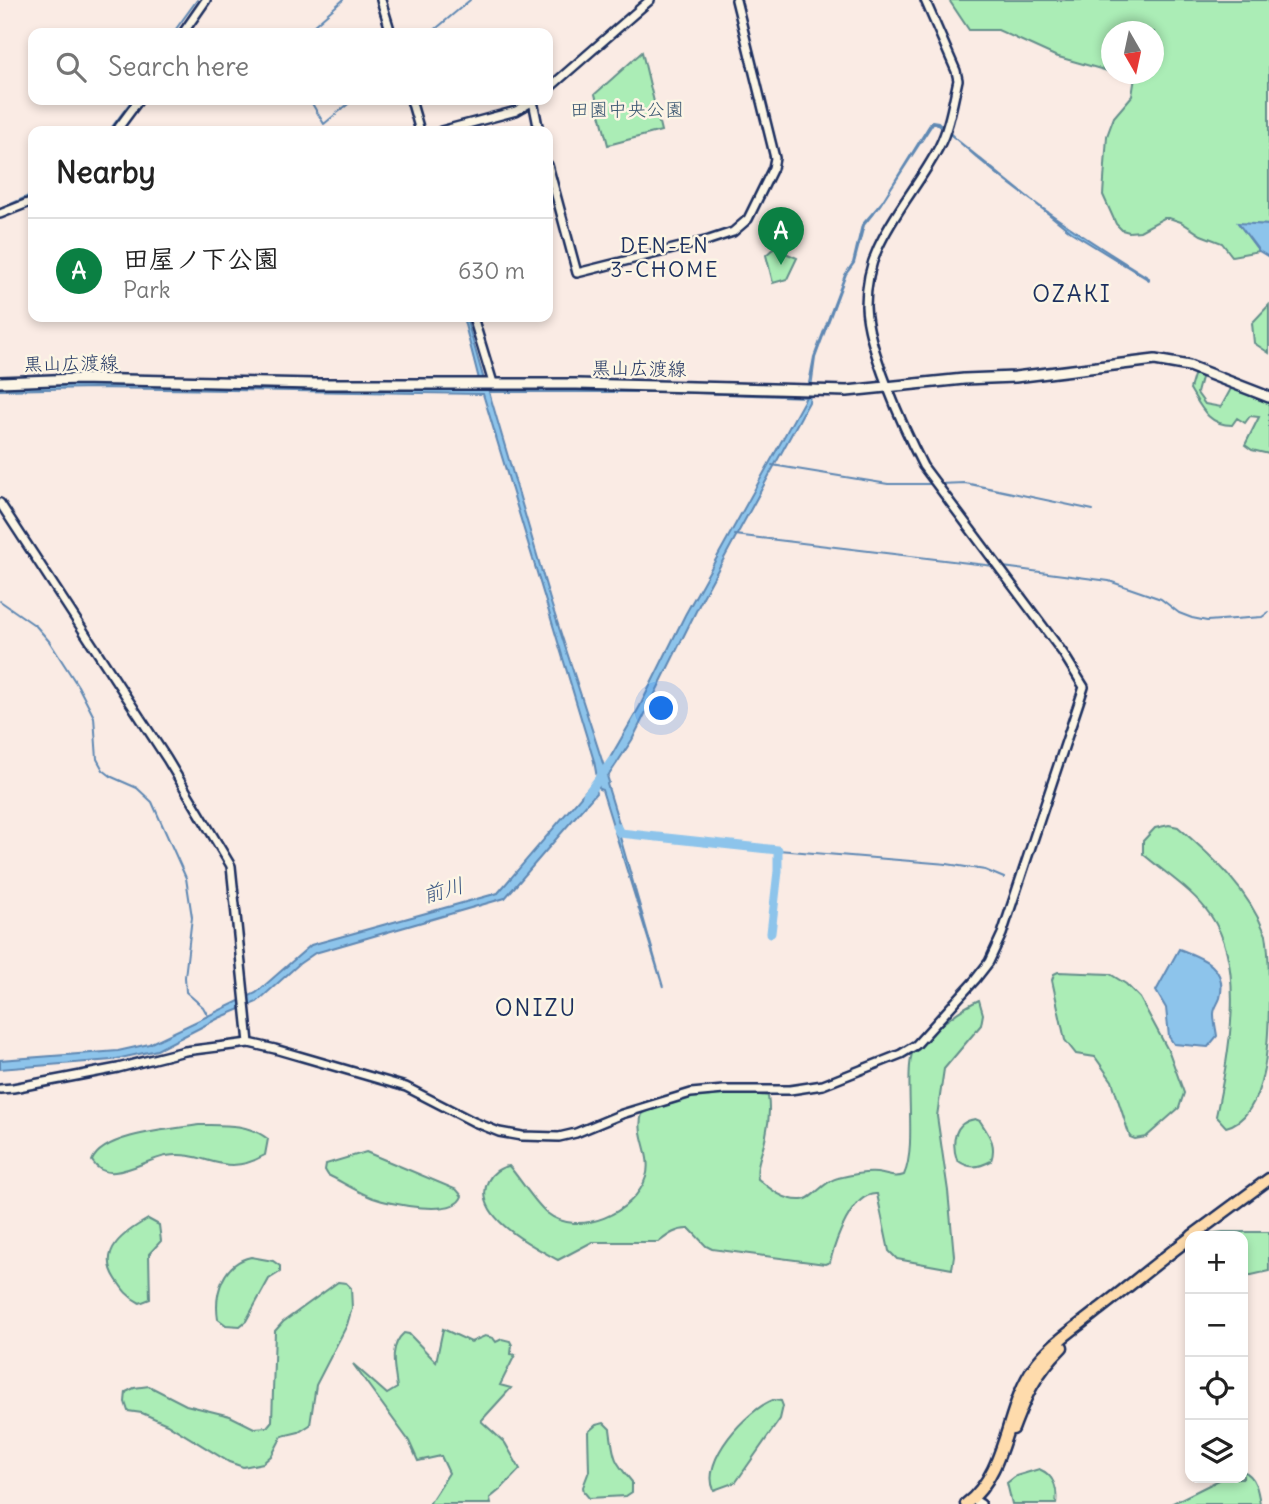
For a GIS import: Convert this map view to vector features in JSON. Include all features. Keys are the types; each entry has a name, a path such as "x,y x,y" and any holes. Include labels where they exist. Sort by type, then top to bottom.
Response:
{"highway":[{"path":"1199,1231 1269,1179"},
{"path":"1207,1231 1269,1185"},
{"path":"974,1503 989,1475 1016,1401 1035,1365 1070,1332 1185,1242"},
{"path":"974,1503 995,1475 1028,1389 1046,1363 1142,1280 1185,1248"}],"main road":[{"name":"黒山広渡線","path":"0,382 78,379 314,384 493,383 848,391 964,379 1015,377 1155,360 1189,366 1269,397"}],"street":[{"path":"186,28 206,0"},
{"path":"381,0 389,28"},
{"path":"553,85 650,0"},
{"path":"553,184 577,273 709,240 733,232 748,219 775,158 736,0"},
{"path":"0,1089 105,1070 218,1045 249,1044 406,1087 499,1132 543,1138 576,1133 622,1114 691,1093 790,1090 823,1085 901,1054 916,1045 975,980 994,953 1058,771 1084,687 1063,653 923,467 890,388 870,329 866,305 870,273 879,246 940,146 957,86 957,75 925,0"},
{"path":"120,126 135,105"},
{"path":"412,105 419,126"},
{"path":"460,126 516,111 527,105"},
{"path":"535,105 538,126"},
{"path":"0,214 28,203"},
{"path":"475,322 493,383"},
{"path":"0,503 167,759 231,866 249,1044"}],"green space":[{"path":"949,0 1269,0 1269,225 1239,224 1259,251 1232,256 1222,243 1169,218 1140,231 1122,230 1116,224 1103,195 1107,136 1114,117 1132,96 1134,84 1164,84 1164,21 1101,21 1101,69 1055,56 998,30 969,30"},
{"name":"田園中央公園","path":"642,52 661,131 608,145 595,94"},
{"path":"774,248 797,258 787,279 773,283 766,255"},
{"path":"1269,305 1269,353 1254,343 1252,323"},
{"path":"1195,372 1202,374 1197,393 1205,404 1221,407 1233,385 1269,399 1269,454 1252,450 1245,445 1259,417 1250,416 1245,423 1237,418 1232,425 1217,422 1206,414 1190,389"},
{"path":"1169,825 1178,827 1229,875 1249,903 1266,935 1269,1010 1264,1071 1251,1107 1240,1120 1226,1127 1216,1116 1232,1014 1229,961 1222,937 1204,907 1188,890 1143,854 1143,841 1155,828"},
{"path":"1058,972 1110,974 1126,984 1140,998 1169,1052 1184,1093 1179,1108 1146,1137 1130,1137 1112,1081 1095,1057 1076,1054 1065,1040 1052,980"},
{"path":"979,1000 983,1014 981,1025 944,1069 937,1116 948,1191 954,1256 952,1269 897,1259 889,1251 877,1194 868,1196 852,1209 840,1231 830,1262 825,1264 712,1249 690,1229 677,1231 659,1242 592,1242 558,1260 508,1229 488,1206 485,1194 488,1181 497,1171 509,1166 547,1213 574,1223 604,1218 630,1201 640,1190 646,1177 648,1169 640,1122 642,1114 674,1098 734,1092 768,1096 768,1120 758,1179 783,1196 795,1200 806,1199 833,1180 853,1175 904,1175 910,1143 909,1084 912,1052 922,1038"},
{"path":"975,1119 980,1121 986,1131 993,1150 991,1161 974,1167 957,1160 954,1146 958,1129 962,1124"},
{"path":"199,1125 235,1126 252,1130 268,1139 265,1155 237,1165 193,1156 166,1156 116,1172 107,1172 92,1161 98,1152 123,1139"},
{"path":"366,1152 457,1190 462,1196 457,1203 435,1208 393,1203 362,1193 328,1175 325,1170 326,1164"},
{"path":"148,1219 159,1225 161,1241 149,1254 150,1299 140,1303 121,1287 111,1269 110,1259 116,1243"},
{"path":"1248,1232 1269,1232 1269,1271 1248,1276"},
{"path":"251,1257 273,1261 280,1266 280,1272 269,1279 246,1321 240,1326 226,1325 218,1319 219,1290 227,1272 241,1260"},
{"path":"338,1282 346,1283 351,1288 352,1308 347,1325 316,1385 310,1425 299,1432 282,1436 272,1455 263,1463 243,1467 229,1462 167,1424 142,1413 128,1411 126,1392 149,1386 186,1405 230,1416 254,1428 267,1427 272,1421 275,1331 283,1322"},
{"path":"443,1329 471,1342 485,1336 496,1342 502,1339 510,1341 511,1354 515,1355 500,1385 511,1388 481,1421 505,1443 520,1469 490,1498 491,1504 429,1504 449,1473 441,1456 418,1461 409,1441 353,1364 387,1394 397,1388 394,1352 404,1333 409,1334 436,1362"},
{"path":"773,1400 781,1401 783,1406 780,1419 736,1482 714,1490 711,1478 714,1465 728,1438 751,1414"},
{"path":"604,1423 610,1429 615,1458 632,1482 632,1492 626,1496 589,1498 583,1487 589,1471 588,1432 596,1425"},
{"path":"1039,1469 1054,1483 1056,1504 1012,1504 1007,1483 1016,1476"},
{"path":"1248,1474 1254,1480 1260,1504 1171,1504 1213,1483 1248,1483"}],"water":[{"path":"932,121 938,122 958,141 933,123 883,200"},
{"path":"958,141 1032,201 987,166"},
{"path":"1032,201 1149,278 1149,280 1071,232"},
{"path":"882,202 864,225 854,263 846,274 815,358 809,402 703,597 632,740 609,775 606,765 640,706 685,615 806,397 670,392 489,392 551,603 609,782 607,784 622,833 620,837 663,987 602,790 599,789 594,761 483,394 94,388 0,390 0,386 82,383 430,389 481,387 464,322 467,322 486,387 807,394 814,357 845,275 853,263 862,225"},
{"path":"1238,223 1269,225 1269,257 1259,251"},
{"path":"593,782 596,793 505,898 315,953 257,1002 157,1050 112,1060 0,1069 0,1060 118,1051 149,1044 256,993 311,945 498,893"},
{"path":"1179,949 1212,965 1220,979 1222,987 1214,1014 1217,1036 1208,1047 1174,1044 1169,1037 1166,1008 1156,991"}],"waterway":[{"path":"177,28 197,0"},
{"path":"311,28 343,0"},
{"path":"437,28 470,0"},
{"path":"113,126 128,105"},
{"path":"313,105 324,124 347,105"},
{"path":"0,209 28,196"},
{"path":"772,465 888,484 933,484"},
{"path":"938,484 965,483 1093,510"},
{"path":"735,535 994,566"},
{"path":"1003,567 1109,581 1161,599 1179,613 1207,621 1262,617 1269,612"},
{"path":"0,601 36,626 78,686 94,717 97,759 103,770 137,788 152,802 186,878 192,917 185,977 186,992 203,1007 208,1016"},
{"name":"前川","path":"587,795 612,761"},
{"path":"616,826 620,833 778,850 771,933"},
{"path":"778,850 947,864 985,870 1004,878"}],"place":[{"name":"田屋ノ下公園","path":"781,265"}],"district":[{"name":"DEN-EN 3-CHOME","path":"665,257"},
{"name":"OZAKI","path":"1072,293"},
{"name":"ONIZU","path":"536,1007"}]}
